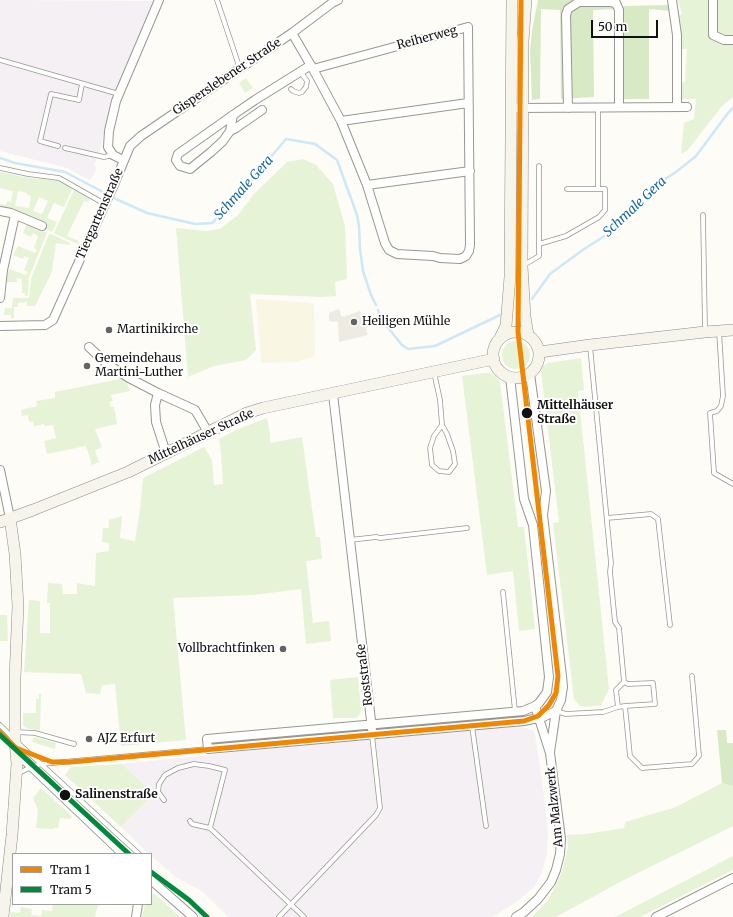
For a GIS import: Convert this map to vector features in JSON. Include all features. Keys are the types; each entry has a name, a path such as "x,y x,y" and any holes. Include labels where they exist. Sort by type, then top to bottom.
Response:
{"street":[{"name":"Tiergartenstraße","path":"0,326 45,325 53,320 84,248 113,187 123,160 113,155 108,147 109,131 116,101 160,0"},
{"path":"512,0 524,316 528,335"},
{"path":"500,338 506,334 514,332 528,335 534,339 540,352 538,364 530,374 518,378 510,378 499,371 494,359 496,344 506,326 508,306 516,108 526,0"},
{"path":"713,0 713,35 724,40 733,40"},
{"name":"Gisperslebener Straße","path":"123,160 130,146 141,136 292,33 333,1"},
{"path":"672,1 677,35 678,107"},
{"path":"568,108 566,15 568,9 579,2 616,3 619,10 619,107"},
{"name":"Reiherweg","path":"292,33 341,121 367,185 385,243 389,250 396,254 433,256 440,258 460,259 466,256 470,245 468,27 312,67"},
{"path":"262,110 230,131 212,152 190,168 180,166 176,160 178,154 233,115 300,71 312,67"},
{"path":"341,121 468,104"},
{"path":"516,108 687,107"},
{"path":"230,131 233,115"},
{"path":"367,185 470,171"},
{"path":"0,211 15,215 42,226"},
{"path":"0,298 3,270 15,215"},
{"path":"540,352 590,345 733,330"},
{"path":"89,347 106,363 129,378 195,410 208,432"},
{"name":"Mittelhäuser Straße","path":"5,520 102,483 231,420 263,408 494,359"},
{"name":"Am Malzwerk","path":"530,374 546,491 543,515 563,687 561,700 556,711 550,753"},
{"path":"510,378 524,499 533,525 549,677 547,692 539,703 529,710 515,712 207,739 208,749 524,721 549,716 556,711"},
{"path":"158,393 155,405 156,422 166,453"},
{"name":"Roststraße","path":"333,394 372,734"},
{"path":"0,470 5,520 15,554 18,606 15,678 17,774 3,917"},
{"name":"Am Malzwerk","path":"516,917 531,907 551,882 560,854 560,824 550,753 535,706"},
{"path":"17,753 122,853"},
{"path":"656,917 733,878"},
{"path":"152,881 193,917"},
{"path":"136,917 138,905"}],"lane":[{"path":"217,0 240,69"},
{"path":"0,60 55,78 119,94"},
{"path":"291,89 299,93 306,87 307,81 300,71"},
{"path":"58,146 40,141 52,93 79,100 82,84"},
{"path":"598,108 598,189"},
{"path":"65,148 104,158 113,155"},
{"path":"522,266 539,256 541,190 539,166"},
{"path":"0,168 58,178 106,203"},
{"path":"539,244 566,236 599,217 605,210 605,189 567,190"},
{"path":"703,215 705,332"},
{"path":"719,331 723,396 721,406 717,411 710,412 714,474 733,484"},
{"path":"590,345 607,518 615,622 619,628 624,682"},
{"path":"434,371 440,400 442,425 453,451 455,464 449,472 439,471 432,465 430,448 434,436 442,425"},
{"path":"607,518 651,514 658,519 670,625"},
{"path":"350,540 467,528"},
{"path":"503,592 515,712"},
{"path":"626,706 630,756 642,768 692,764 699,756 692,676"},
{"path":"556,711 566,714 602,712 618,706 655,704 653,683 628,684 624,682"},
{"path":"618,706 616,690 624,682"},
{"path":"0,725 16,736 41,764 138,853"},
{"path":"472,725 486,826"},
{"path":"16,736 34,733 74,744"},
{"name":"Roststraße","path":"279,917 376,815 380,808 372,734"},
{"path":"17,774 31,766 41,764 208,749"},
{"path":"164,800 158,792 159,784 165,775 178,768 194,764 226,770 210,828"},
{"path":"190,822 192,824 210,828 304,917"}],"shaded area":[{"path":"0,0 154,1 111,100 100,150 94,166 97,168 91,179 89,180 67,168 0,151"},
{"path":"256,299 314,303 315,356 297,362 261,363"},
{"path":"339,309 342,317 360,311 368,335 339,342 338,322 329,321 329,313"},
{"path":"519,726 532,730 535,734 548,831 547,853 542,872 534,887 515,903 493,917 228,917 203,892 176,877 152,857 152,853 148,853 121,827 152,794 122,764 333,742"}],"green space":[{"path":"538,0 572,0 574,7 672,5 671,11 649,9 649,99 616,99 616,9 593,10 594,97 561,99 560,10 541,9 540,99 532,100 530,50"},
{"path":"678,0 733,0 733,97 722,106 687,151 681,154 684,123 694,119 696,99 676,99 675,83 685,82 687,49 674,50 673,16 682,14"},
{"path":"246,78 253,88 245,93 239,83"},
{"path":"303,159 316,165 333,184 345,226 347,279 335,282 336,296 321,297 250,294 256,350 246,360 214,366 188,377 176,228 207,231 220,229 238,215 254,194 287,162"},
{"path":"0,172 30,178 57,180 63,182 72,189 64,207 54,203 47,218 57,222 52,232 0,207 0,204 6,205 7,201 11,202 13,191 0,188","holes":["18,191 27,193 27,195 31,196 29,208 15,206","39,197 48,201 42,214 33,211"]},
{"path":"74,190 90,199 88,202 84,201 67,236 79,241 78,244 54,233"},
{"path":"27,224 47,233 29,277 28,296 25,296 25,293 22,293 22,279 17,278 17,282 6,282 9,269 26,275 28,272 24,270 29,258 24,256 23,259 13,255 18,246 35,253 37,250 34,248 38,236 33,233 31,237 23,233"},
{"path":"49,234 70,243 69,245 56,243 52,272 35,306 27,306 27,302 18,303 18,307 14,307 14,318 11,319 11,315 4,315 5,308 12,308 13,298 29,298 31,279"},
{"path":"516,341 526,345 530,355 526,365 516,369 506,365 502,355 506,345"},
{"path":"581,358 584,390 578,391 609,689 602,705 586,707 580,706 574,699 553,523 559,522 541,372 543,366 548,363"},
{"path":"490,373 500,382 518,527 524,527 535,629 519,631 513,571 487,575 462,376"},
{"path":"120,379 126,380 130,391 111,395 113,401 109,402 111,407 114,407 117,424 95,429 102,447 95,450 99,462 92,465 86,446 47,454 44,441 56,438 53,425 45,426 44,424 34,426 33,421 29,422 28,415 22,416 21,410 37,406 36,401 55,398 55,392"},
{"path":"267,418 270,443 302,437 316,537 320,537 322,559 306,561 313,623 329,621 331,641 306,644 301,589 253,595 173,598 186,740 121,746 115,684 102,685 100,694 86,693 81,674 24,672 29,600 40,601 40,633 50,633 50,603 47,603 48,583 62,584 63,594 77,594 77,583 95,586 96,553 109,551 109,543 102,542 103,528 109,528 109,520 122,516 120,538 135,541 143,478 204,447 212,460 214,485 223,484 219,439 236,430"},
{"path":"0,615 7,615 8,641 0,641"},
{"path":"358,677 361,711 359,715 356,718 333,718 330,680"},
{"path":"39,694 41,694 40,731 26,728 23,725 23,713 36,713 36,699 39,699"},
{"path":"717,730 726,730 727,743 733,743 733,786 722,783"},
{"path":"34,737 56,743 55,749 32,742"},
{"path":"122,764 153,794 121,827 65,775 71,767"},
{"path":"722,783 733,785 733,826 622,881 556,917 532,917 549,899 562,872 568,847 567,835 586,834 624,828 625,822 676,807"},
{"path":"41,788 72,816 70,819 60,818 58,828 36,828 38,810 33,798"},
{"path":"733,856 733,870 640,917 615,917"},
{"path":"152,893 180,917 142,917 145,905 152,905"},
{"path":"53,905 98,905 95,917 10,917 11,912 20,913 21,907 32,909 31,915 41,916 42,910 52,911"}],"waterway":[{"name":"Schmale Gera","path":"532,299 550,274 584,249 616,229 651,188 676,172 696,156 733,108"},
{"name":"Schmale Gera","path":"0,158 15,163 65,172 116,199 147,213 195,224 212,223 226,210 286,139 315,144 337,160 357,215 363,271 376,305"},
{"name":"Schmale Gera","path":"378,310 381,319 402,345 408,349 435,346 500,315"}],"tram line":[{"name":"1","path":"0,732 16,748 52,762 70,762 524,721 538,716 549,705 556,693 558,676 518,332 521,0"},
{"name":"5","path":"0,735 128,853"},
{"name":"5","path":"152,873 189,900 207,917"}],"place":[{"name":"Heiligen Mühle","path":"354,322"},
{"name":"Martinikirche","path":"109,330"},
{"name":"Gemeindehaus Martini-Luther","path":"87,366"},
{"name":"Mittelhäuser Straße","path":"527,413"},
{"name":"Vollbrachtfinken","path":"283,649"},
{"name":"AJZ Erfurt","path":"89,739"},
{"name":"Salinenstraße","path":"65,795"}]}
